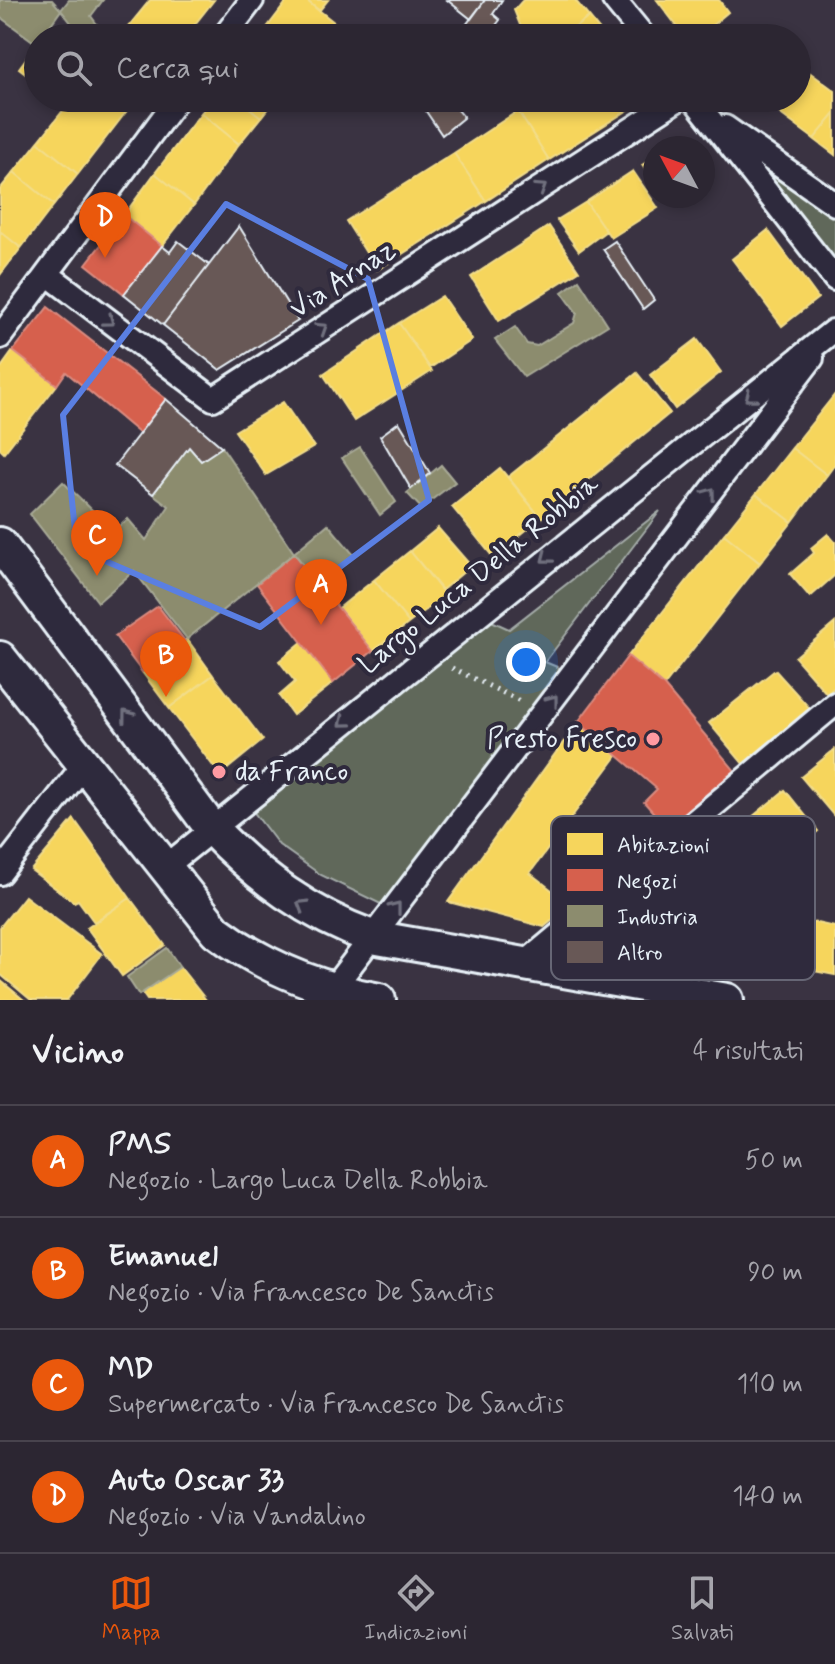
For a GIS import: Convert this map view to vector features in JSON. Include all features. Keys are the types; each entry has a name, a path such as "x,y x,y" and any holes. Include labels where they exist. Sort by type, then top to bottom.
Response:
{"main road":[{"path":"0,544 212,829 278,890 337,925 372,937 551,969"},
{"path":"0,658 216,931 241,950 328,996 379,1000"},
{"path":"614,980 727,1000"}],"street":[{"path":"234,24 252,0"},
{"path":"614,0 634,24"},
{"path":"0,337 168,112"},
{"name":"Via Arnaz","path":"47,274 213,399 658,112"},
{"path":"704,112 835,279"},
{"path":"709,112 835,204"},
{"name":"Largo Luca Della Robbia","path":"164,868 834,329"},
{"name":"Largo Luca Della Robbia","path":"328,996 834,329"},
{"path":"701,816 835,704"},
{"path":"0,873 83,766"},
{"path":"524,964 551,941"}],"path":[{"path":"426,655 543,713"}],"highlighted area":[{"path":"226,204 368,279 429,500 260,627 77,549 63,415"}],"green space":[{"path":"778,164 835,204 835,279 760,184"},
{"path":"660,511 545,662 574,674 393,910 321,875 279,845 246,802 476,614 509,629"}],"building: Abitazioni":[{"path":"150,0 214,0 195,24 130,24"},
{"path":"288,0 306,0 335,23 334,24 270,24"},
{"path":"306,0 328,0 319,11"},
{"path":"523,0 575,0 589,17 580,24 520,24 514,10"},
{"path":"657,0 719,0 728,12 714,24 675,24"},
{"path":"589,17 595,24 580,24"},
{"path":"811,73 835,91 835,114 814,139 778,112 811,112"},
{"path":"62,112 126,112 78,174 38,142"},
{"path":"255,112 261,117 239,144 201,113"},
{"path":"519,112 625,112 549,160"},
{"path":"519,112 549,160 486,201 454,153"},
{"path":"201,113 239,144 194,205 155,173"},
{"path":"835,114 835,155 814,139"},
{"path":"38,142 78,174 54,205 14,172"},
{"path":"454,153 486,201 377,270 346,221"},
{"path":"633,171 643,186 643,208 658,208 611,238 586,202"},
{"path":"14,172 54,205 21,248 0,231 0,189"},
{"path":"155,173 194,205 162,246 124,215"},
{"path":"586,202 606,231 579,251 557,220"},
{"path":"549,226 579,271 499,321 471,277"},
{"path":"768,230 818,298 782,326 732,259"},
{"path":"0,231 21,248 0,275"},
{"path":"442,296 472,340 430,368 399,323"},
{"path":"399,323 432,371 354,421 323,374"},
{"path":"697,339 721,372 675,409 650,375"},
{"path":"13,351 57,385 4,453 0,449 0,369"},
{"path":"637,373 670,413 541,518 508,477"},
{"path":"835,394 835,464 827,475 792,448"},
{"path":"283,402 314,447 266,475 235,431"},
{"path":"792,448 827,475 792,522 756,494"},
{"path":"500,468 541,518 493,557 452,507"},
{"path":"756,494 792,522 760,563 724,534"},
{"path":"438,528 471,566 442,590 410,551"},
{"path":"724,534 760,563 664,686 628,656"},
{"path":"828,534 835,542 835,575 810,597 790,574 814,553 811,548"},
{"path":"410,551 445,595 409,623 374,580"},
{"path":"374,580 409,623 373,651 339,608"},
{"path":"835,623 835,687 827,694 795,657"},
{"path":"187,639 213,675 169,708 142,672"},
{"path":"302,642 333,683 293,715 279,696 295,682 279,661"},
{"path":"775,670 812,711 745,766 709,723"},
{"path":"213,675 263,740 220,775 169,708"},
{"path":"578,722 617,756 572,816 551,816 551,845 530,873 551,889 551,921 544,927 448,902"},
{"path":"835,749 835,815 834,816 801,777"},
{"path":"785,790 806,816 753,816"},
{"path":"74,819 130,898 94,922 78,900 74,902 31,870"},
{"path":"25,896 102,954 67,1000 31,1000 0,974 0,927"},
{"path":"130,898 165,945 122,976 87,928"},
{"path":"815,923 835,927 835,975 815,971"},
{"path":"180,967 206,1000 147,1000 142,993"},
{"path":"0,980 24,1000 0,1000"}],"building: Negozi":[{"path":"124,215 162,246 124,294 86,264"},
{"path":"48,307 166,399 139,433 66,372 57,385 13,351"},
{"path":"294,553 373,651 333,683 257,584"},
{"path":"158,606 185,641 142,672 115,636"},
{"name":"Presto Fresco","path":"628,656 664,686 736,772 682,816 656,816 644,802 657,789 578,722"}],"building: Industria":[{"path":"0,0 52,0 61,10 51,24 24,24 24,35 0,17"},
{"path":"69,0 103,0 91,16 97,24 72,24 61,10"},
{"path":"579,280 608,325 524,377 495,340 515,327 527,344 537,346 574,323 577,313 562,292"},
{"path":"189,447 201,461 222,447 294,553 187,639 134,571 98,602 30,514 63,482 114,531 128,519 146,540 169,506 153,494"},
{"path":"360,447 396,502 380,515 342,458"},
{"path":"441,465 455,482 421,508 407,493"},
{"path":"328,524 354,555 319,584 294,553"},
{"path":"167,948 180,967 139,995 127,977"}],"building: Altro":[{"path":"447,0 485,0 471,19"},
{"path":"485,0 502,0 493,14 500,20 497,24 467,24"},
{"path":"426,112 460,112 464,117 442,135"},
{"path":"239,226 298,321 220,370 163,325"},
{"path":"178,241 209,265 163,325 124,294 162,246 170,252"},
{"path":"615,241 654,300 643,309 603,249"},
{"path":"166,399 222,447 201,461 189,447 153,494 115,465"},
{"path":"399,422 430,473 411,489 380,436"}],"place":[{"name":"Auto Oscar 33","path":"105,258"},
{"name":"MD","path":"97,576"},
{"name":"PMS","path":"321,625"},
{"name":"Emanuel","path":"166,697"},
{"name":"Presto Fresco","path":"653,739"},
{"name":"da Franco","path":"219,772"}]}
